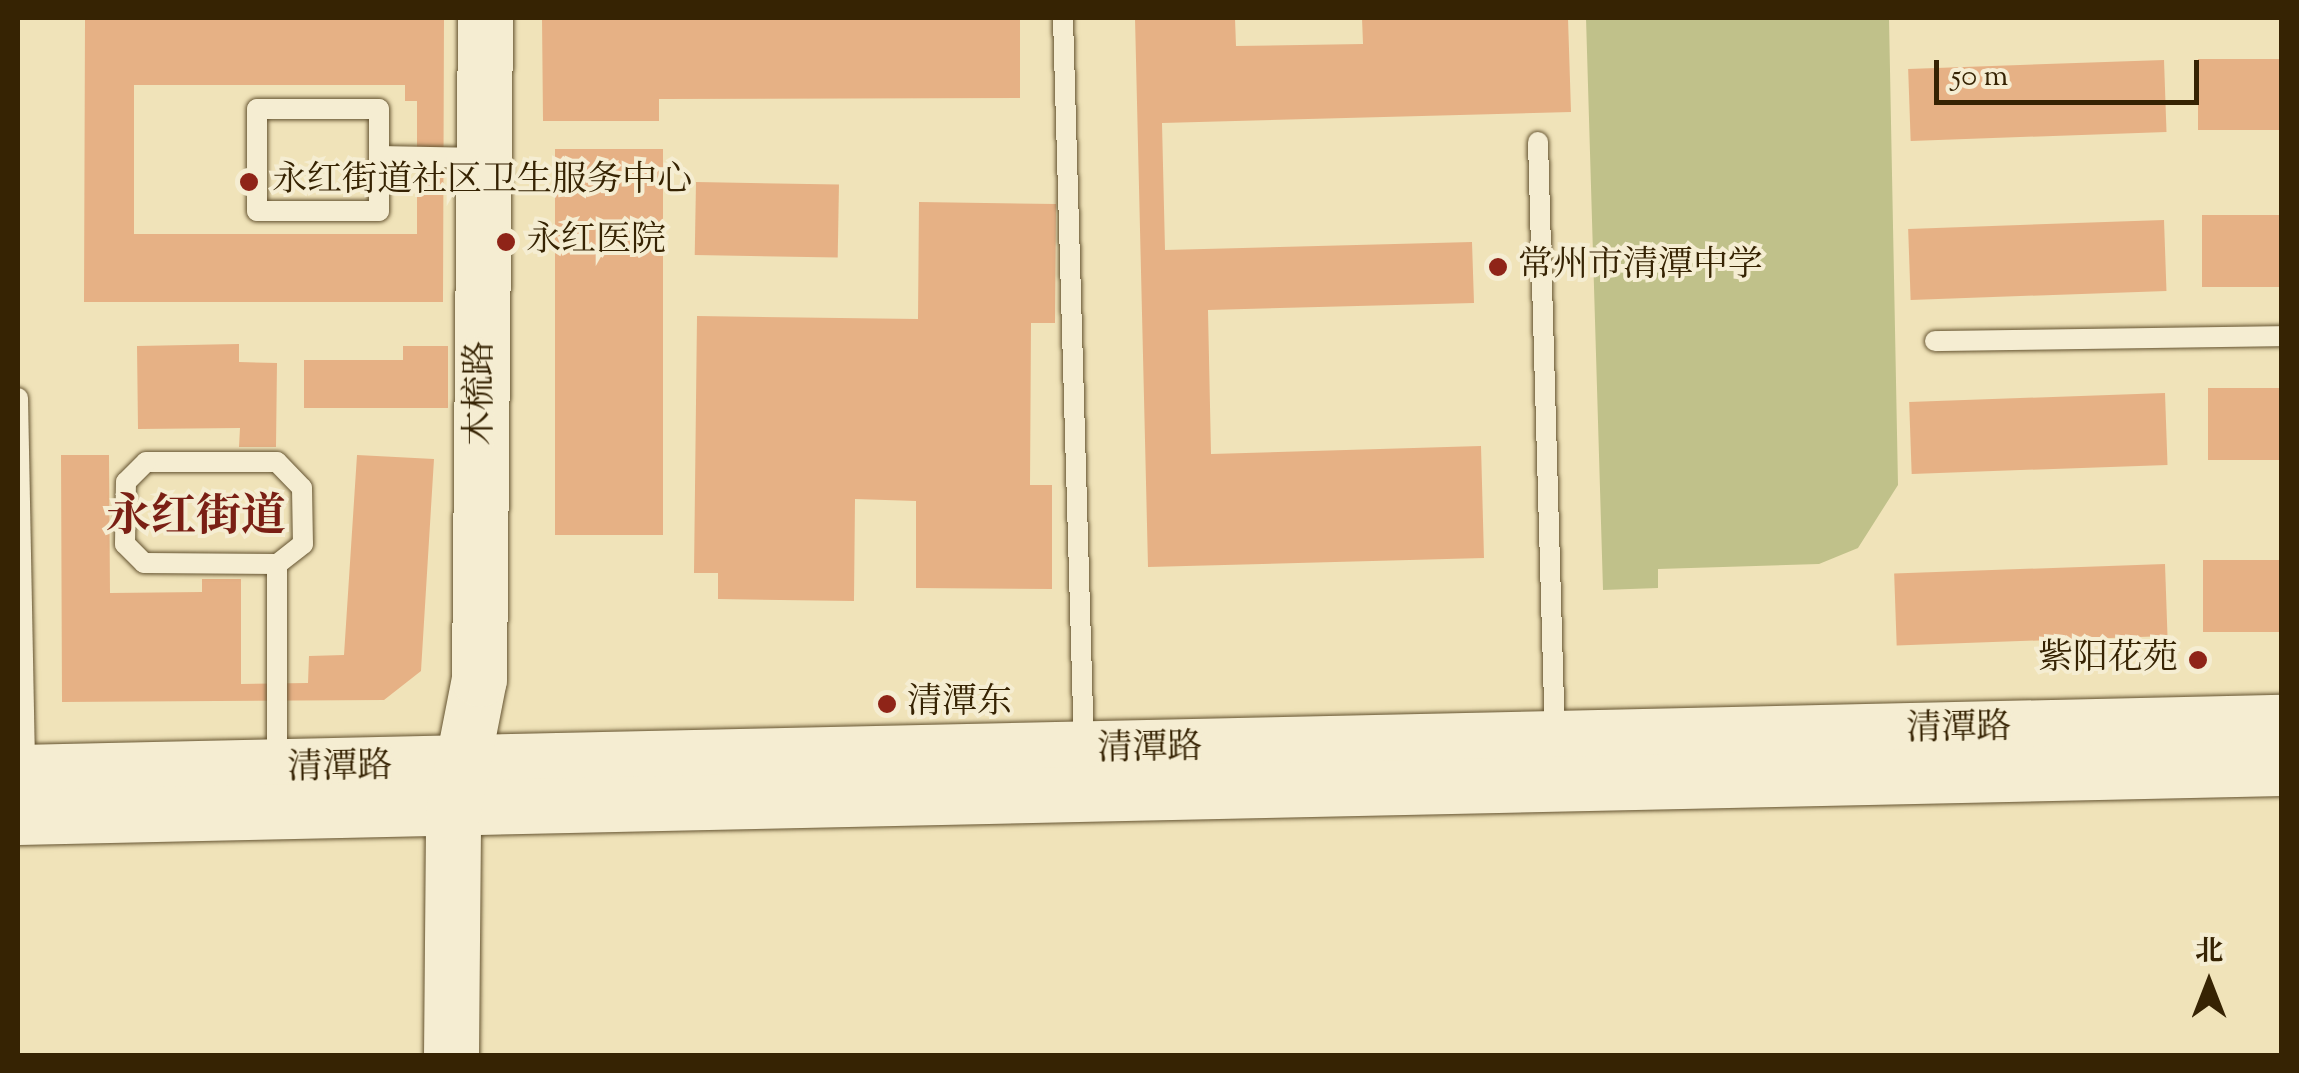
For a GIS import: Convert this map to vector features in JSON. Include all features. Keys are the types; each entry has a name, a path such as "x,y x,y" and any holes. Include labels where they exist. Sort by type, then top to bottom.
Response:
{"main road":[{"name":"木梳路","path":"451,1056 457,789 479,679 485,18"},
{"name":"清潭路","path":"20,787 277,770 457,789 1084,752 2282,722"},
{"name":"清潭路","path":"20,787 457,789 2282,768"}],"lane":[{"path":"1062,18 1084,752"},
{"path":"257,109 380,109 380,156 379,211 257,211 257,109"},
{"path":"1538,142 1555,740"},
{"path":"380,156 484,158"},
{"path":"1935,341 2282,336"},
{"path":"18,398 20,787"},
{"path":"146,462 277,462 302,488 303,544 277,564 144,562 125,544 126,482 146,462"},
{"path":"277,564 277,770"}],"green space":[{"path":"1586,18 1889,18 1898,485 1858,548 1819,564 1658,569 1658,588 1603,590"}],"building":[{"path":"85,18 444,18 443,302 84,302","holes":["134,85 405,85 405,101 417,101 417,234 134,234"]},
{"path":"542,18 1020,18 1020,98 659,99 659,121 543,121"},
{"path":"1135,18 1235,18 1236,46 1363,44 1362,18 1568,18 1571,112 1162,123 1165,250 1472,242 1474,303 1208,310 1211,454 1481,446 1484,558 1148,567"},
{"path":"2198,59 2282,59 2282,130 2198,130"},
{"path":"2164,60 2167,132 1911,141 1908,69"},
{"path":"555,149 663,149 663,535 555,535"},
{"path":"696,182 839,184 838,257 695,255"},
{"path":"919,202 1056,204 1055,323 1031,323 1030,485 1052,485 1052,589 916,588 916,501 855,499 854,601 718,599 718,573 694,573 697,316 918,319"},
{"path":"2202,215 2282,215 2282,287 2202,287"},
{"path":"2164,220 2166,291 1911,300 1908,229"},
{"path":"239,344 239,362 277,363 276,447 239,447 240,428 138,429 137,346"},
{"path":"403,346 448,346 448,408 304,408 304,360 403,360"},
{"path":"2208,388 2282,388 2282,460 2208,460"},
{"path":"2165,393 2168,465 1912,474 1909,402"},
{"path":"61,455 109,455 110,593 202,592 202,579 241,579 241,684 308,683 309,656 344,655 357,455 434,459 421,671 384,700 62,702"},
{"path":"2203,560 2282,560 2282,632 2203,632"},
{"path":"2165,564 2168,636 1897,645 1894,573"}],"place":[{"name":"永红街道社区卫生服务中心","path":"249,182"},
{"name":"永红医院","path":"506,242"},
{"name":"常州市清潭中学","path":"1498,267"},
{"name":"紫阳花苑","path":"2198,660"},
{"name":"清潭东","path":"887,704"}],"district":[{"name":"永红街道","path":"196,520"}]}
